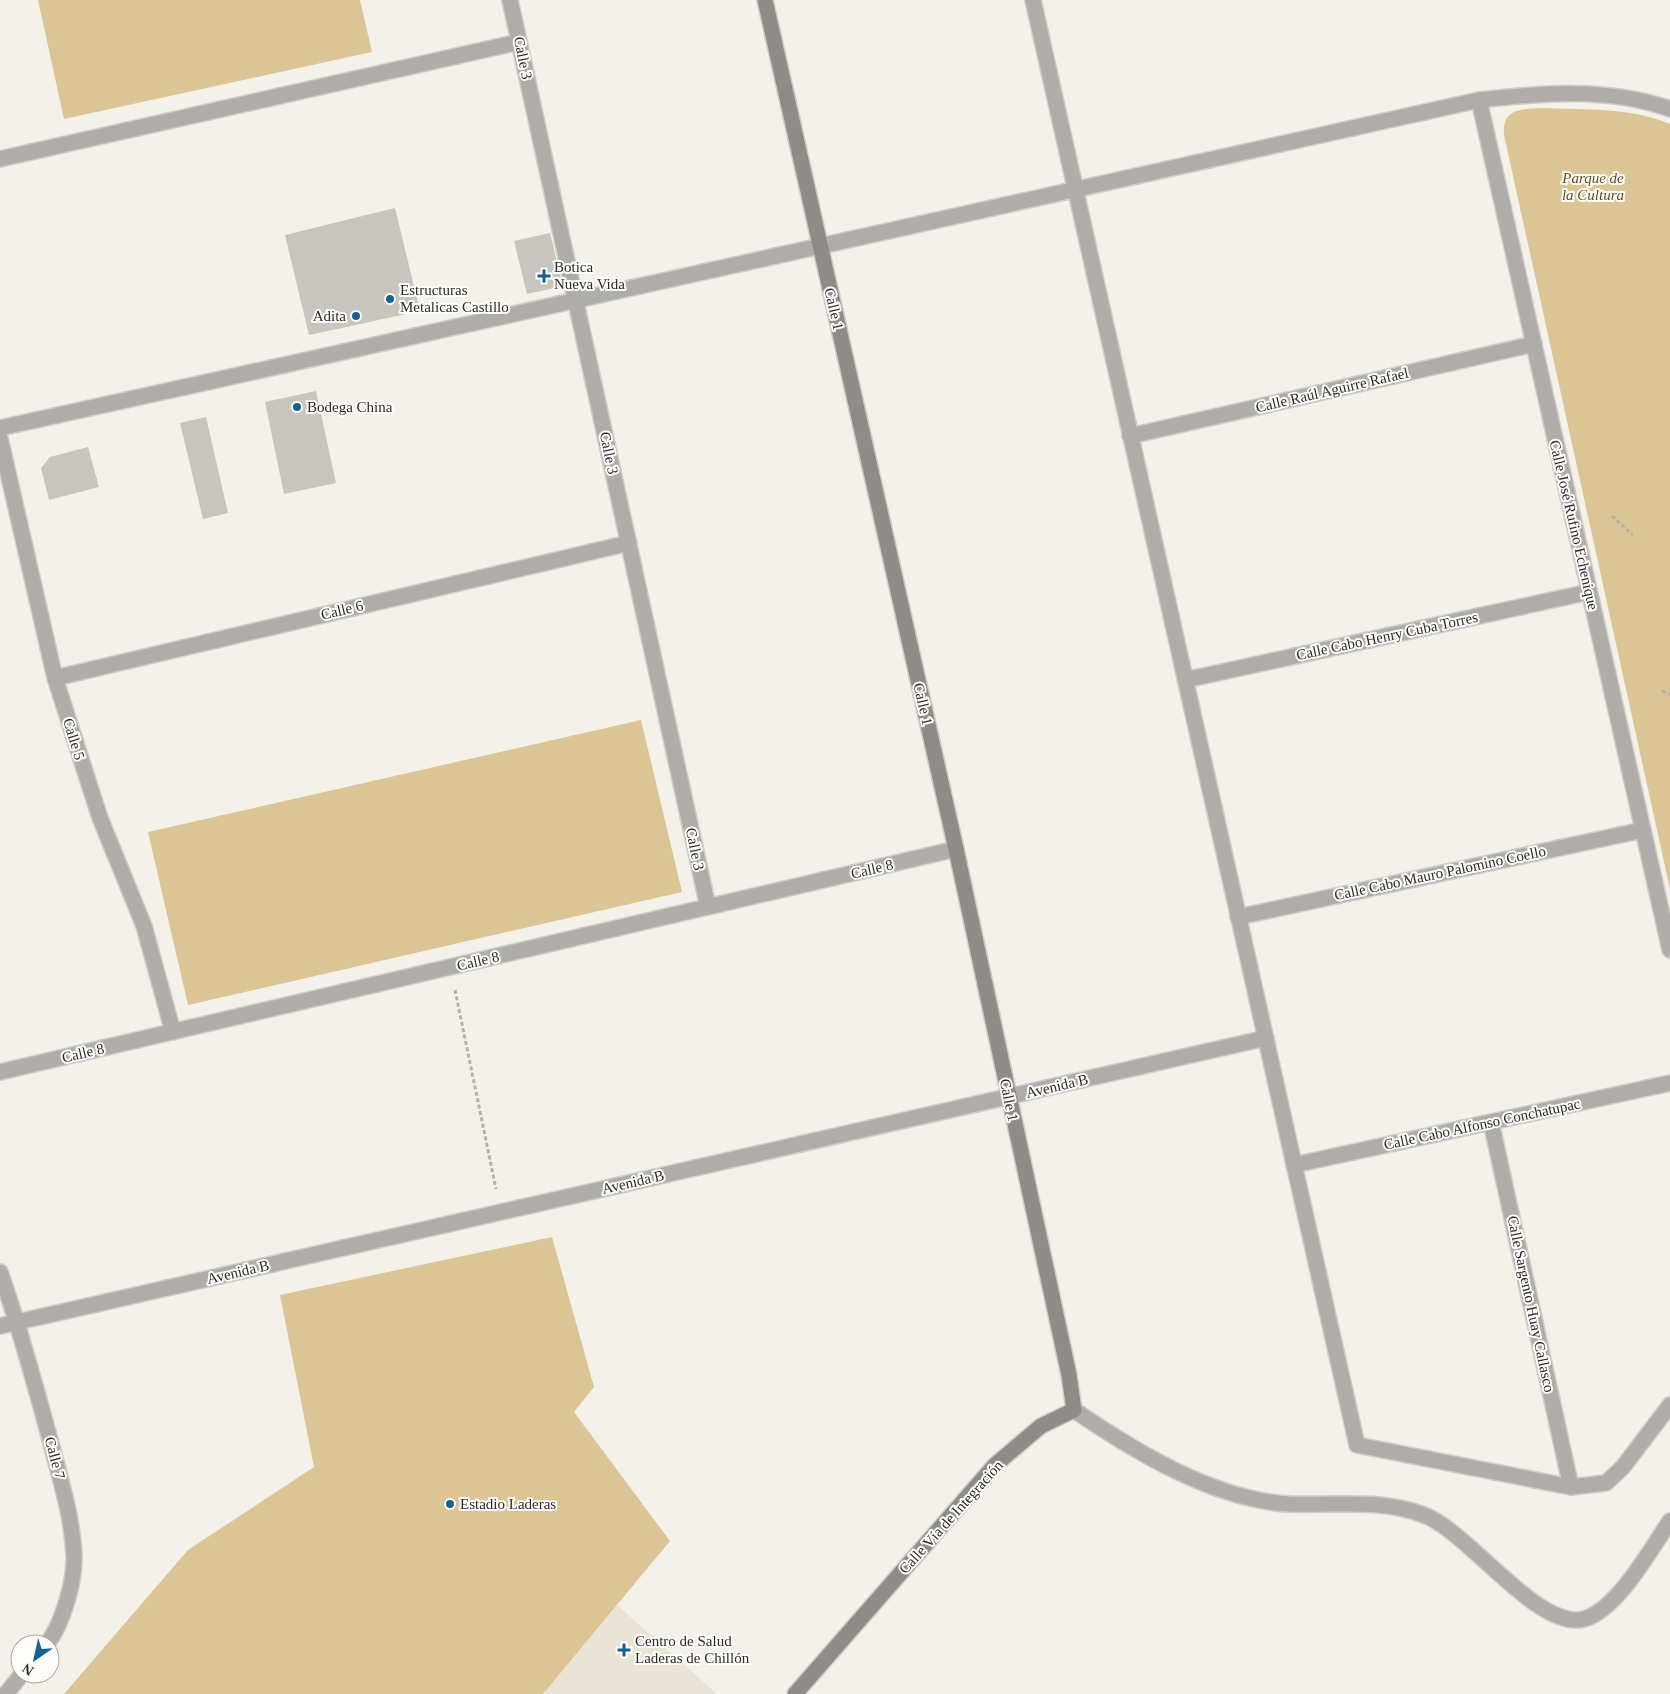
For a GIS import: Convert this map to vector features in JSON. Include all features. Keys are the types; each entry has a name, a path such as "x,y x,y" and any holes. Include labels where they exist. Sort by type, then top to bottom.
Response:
{"street":[{"name":"Calle 3","path":"510,0 708,907"},
{"name":"Calle 1","path":"765,0 956,849 1069,1375 1074,1410"},
{"path":"1033,0 1357,1445 1571,1487 1606,1483 1623,1467 1670,1405"},
{"path":"0,159 519,42"},
{"path":"0,428 1478,100 1528,95 1587,94 1624,97 1670,109"},
{"name":"Calle José Rufino Echenique","path":"1478,100 1670,950"},
{"name":"Calle Raúl Aguirre Rafael","path":"1130,436 1534,344"},
{"name":"Calle 5","path":"0,438 55,678 100,818 144,926 173,1032"},
{"name":"Calle 6","path":"55,678 628,543"},
{"name":"Calle Cabo Henry Cuba Torres","path":"1185,680 1589,592"},
{"name":"Calle Cabo Mauro Palomino Coello","path":"1238,917 1643,830"},
{"name":"Calle 8","path":"0,1072 956,849"},
{"name":"Avenida B","path":"0,1326 1266,1038"},
{"name":"Calle Cabo Alfonso Conchatupac","path":"1294,1165 1670,1083"},
{"name":"Calle Sargento Huay Callasco","path":"1491,1122 1571,1487"},
{"name":"Calle 7","path":"0,1272 18,1322 65,1496 74,1556 68,1600 53,1634"},
{"path":"1074,1410 1122,1443 1180,1473 1234,1494 1288,1504 1382,1504 1425,1515 1458,1536 1535,1605 1559,1617 1583,1619 1603,1610 1616,1598 1670,1521"},
{"name":"Calle Vía de Integración","path":"795,1694 995,1465 1041,1426 1074,1410"},
{"path":"6,1694 14,1684"}],"path":[{"path":"1612,516 1633,535"},
{"path":"1662,691 1670,694"},
{"path":"450,967 501,1212"}],"shaded area":[{"name":"Centro de Salud Laderas de Chillón","path":"617,1605 717,1694 543,1694"}],"green space":[{"path":"38,0 360,0 372,52 64,119"},
{"name":"Parque de la Cultura","path":"1542,108 1623,112 1670,124 1670,889 1504,135 1506,120 1514,112"},
{"path":"641,720 682,892 188,1005 148,832"},
{"name":"Estadio Laderas","path":"552,1237 594,1387 574,1412 670,1541 543,1694 64,1694 188,1550 314,1467 280,1295"}],"building":[{"path":"395,208 420,311 309,335 285,235"},
{"path":"550,233 563,286 527,294 514,241"},
{"path":"316,391 336,483 284,494 265,402"},
{"path":"206,417 228,513 203,519 180,423"},
{"path":"88,447 99,487 49,500 41,468 50,457"}],"place":[{"name":"Botica Nueva Vida","path":"544,276"},
{"name":"Estructuras Metalicas Castillo","path":"390,299"},
{"name":"Adita","path":"356,316"},
{"name":"Bodega China","path":"297,407"},
{"name":"Estadio Laderas","path":"450,1504"},
{"name":"Centro de Salud Laderas de Chillón","path":"624,1650"}]}
